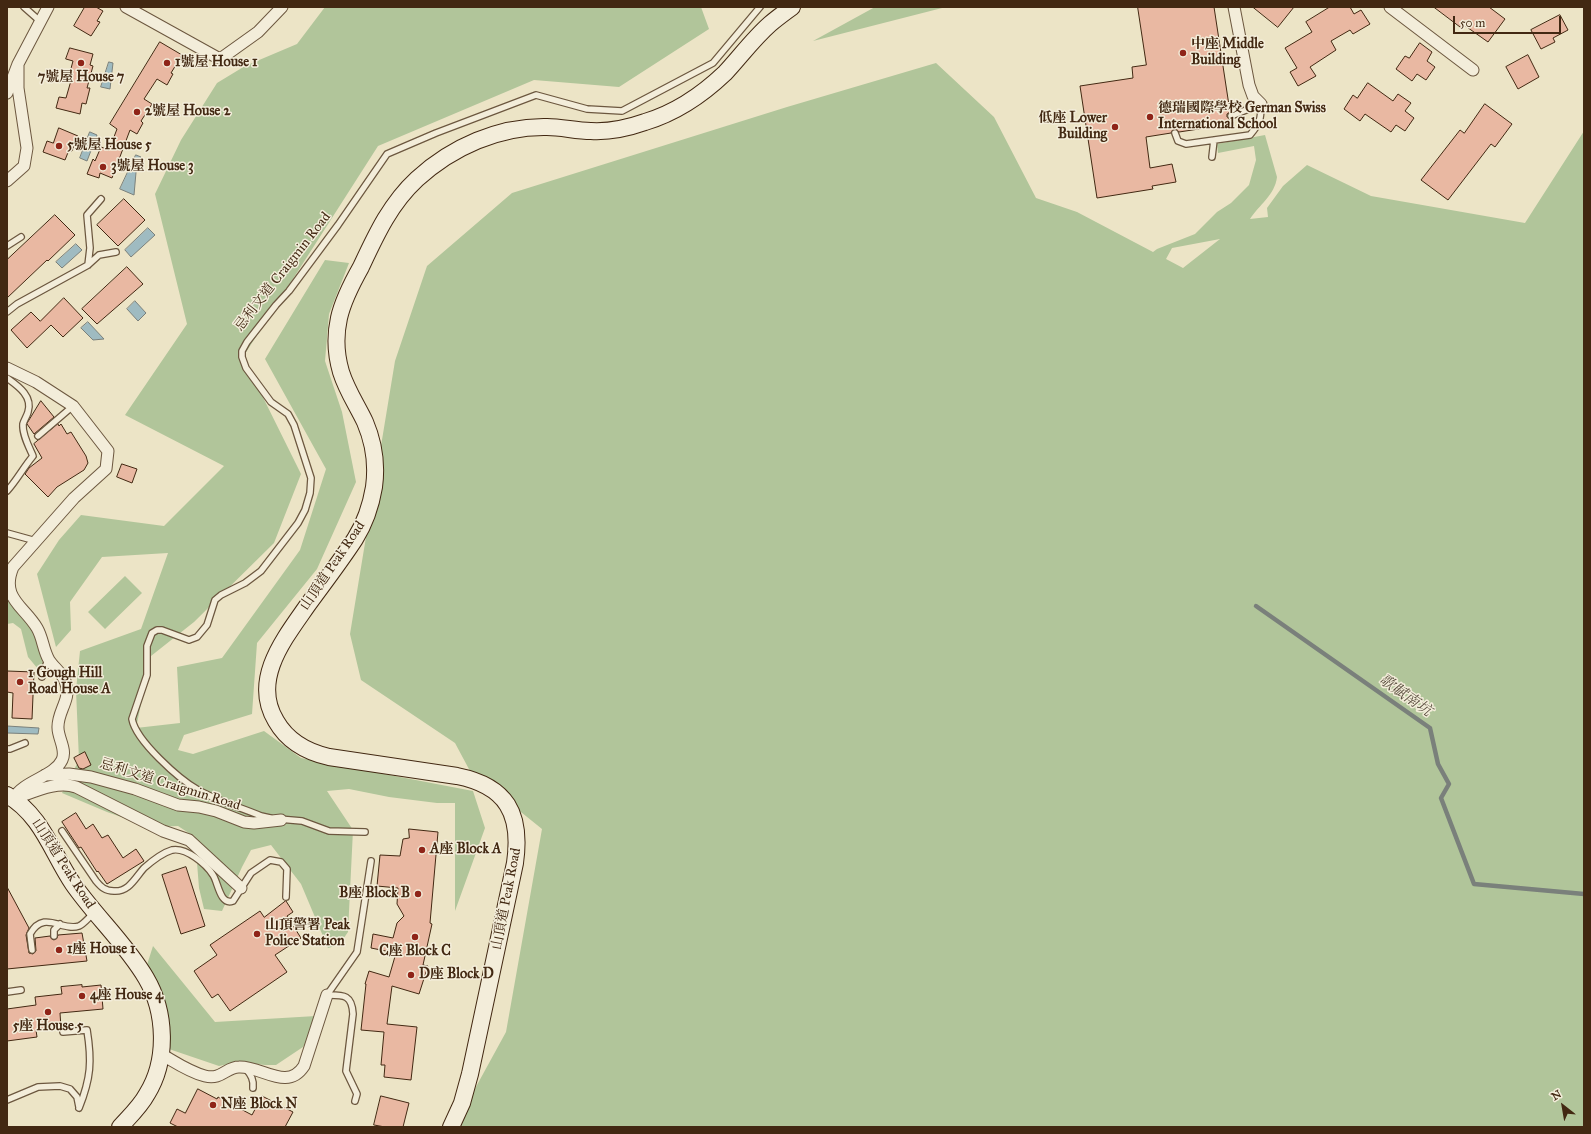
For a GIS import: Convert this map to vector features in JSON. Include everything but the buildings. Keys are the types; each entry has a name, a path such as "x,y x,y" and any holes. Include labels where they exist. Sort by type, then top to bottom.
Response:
{"main road":[{"name":"山頂道 Peak Road","path":"451,1127 462,1103 470,1074 515,863 518,840 516,823 513,815 509,807 498,794 486,785 475,780 457,776 329,758 308,750 290,739 278,726 269,703 269,675 277,652 285,637 356,538 367,516 374,486 375,463 372,441 366,424 348,390 339,362 336,339 339,316 345,298 388,213 408,188 436,164 473,142 508,130 547,127 604,131 631,126 660,117 688,101 715,82 769,25 792,7"},
{"name":"山頂道 Peak Road","path":"10,797 26,810 39,824 60,865 94,913 133,960 151,988 158,1006 161,1023 160,1054 155,1077 148,1094 120,1127"}],"street":[{"path":"7,93 18,64 48,7"},
{"path":"126,7 214,58 223,57 258,32 282,7"},
{"path":"1234,7 1249,85 1254,96 1261,104"},
{"path":"1390,7 1474,70"},
{"path":"7,181 24,166 27,148 18,88 18,64"},
{"path":"7,368 36,382 73,406 108,451 106,469 74,498 13,567 9,576 8,586 12,599 38,629 48,659 64,678 67,684 66,699 59,716 58,725 64,756 57,766 10,797"},
{"name":"忌利文道 Craigmin Road","path":"45,775 77,774 91,777 129,787 178,805 211,810 244,822 254,823 281,820"},
{"path":"10,797 55,786 70,785 76,787 163,832 189,840 241,888"},
{"path":"160,1054 192,1072 207,1077 217,1077 237,1067 244,1067 282,1078 295,1075 304,1066 326,995"}],"lane":[{"path":"24,7 41,22"},
{"name":"忌利文道 Craigmin Road","path":"281,820 260,816 194,787 146,745 136,731 132,719 147,675 147,646 152,634 157,630 162,630 185,639 192,640 197,637 207,625 215,600 221,595 246,583 261,571 298,523 308,504 311,487 311,473 294,425 288,414 271,402 246,368 242,357 245,345 274,307 289,291 338,225 387,154 436,132 536,95 587,109 622,111 713,63 760,7"},
{"path":"1175,133 1178,141 1186,144 1250,135 1260,124 1261,104 1231,116"},
{"path":"1212,157 1214,140"},
{"path":"88,265 90,248 87,215 101,199"},
{"path":"7,246 21,237"},
{"path":"7,312 17,304 88,265 99,255 116,252"},
{"path":"7,378 17,385 28,399 28,412 23,424 27,443 33,456 17,480 7,491"},
{"path":"38,436 73,406"},
{"path":"7,533 36,541"},
{"path":"42,678 48,659"},
{"path":"7,749 25,743"},
{"path":"281,820 302,822 329,831 364,832"},
{"path":"62,832 100,887 108,891 125,890 144,868 160,855 178,850 192,855 211,872 221,896 226,901 232,902 255,870 268,861 277,861 284,864 287,869 286,898"},
{"path":"326,995 357,952 371,861"},
{"path":"32,950 30,934 36,926 48,921 79,926 94,913"},
{"path":"54,936 54,930 60,924"},
{"path":"7,992 21,990"},
{"path":"326,995 343,995 349,999 353,1005 346,1071 358,1094 355,1101"},
{"path":"7,1100 38,1087 60,1086 70,1089 77,1097 79,1108 86,1090 90,1073 91,1053 87,1030 63,1032"},
{"path":"244,1067 252,1076 254,1082 253,1088"}],"green space":[{"path":"325,7 701,7 709,29 619,87 534,80 378,146 243,357 301,474 274,543 194,622 151,656 136,728 180,723 177,667 222,658 300,550 326,469 265,359 325,260 349,263 329,314 325,361 342,412 356,482 317,569 257,643 252,714 184,735 178,750 193,754 264,731 301,758 473,791 485,828 455,911 455,803 437,803 389,797 349,789 327,791 353,830 348,932 339,945 328,948 301,884 271,845 251,850 222,911 204,909 199,888 195,837 178,826 150,827 107,812 62,793 79,760 76,690 80,651 141,629 168,553 102,557 70,602 71,630 56,647 37,574 59,540 81,515 164,526 224,466 125,415 187,324 155,194 181,140 217,83 245,66 297,44"},
{"path":"875,7 946,7 813,41"},
{"path":"936,63 994,117 1036,198 1077,212 1153,252 1195,234 1217,212 1231,203 1249,185 1256,160 1254,146 1218,153 1217,144 1265,135 1277,177 1276,183 1270,195 1250,219 1268,217 1267,208 1283,186 1307,165 1371,196 1525,223 1584,131 1584,1127 454,1127 506,1032 542,829 470,771 455,743 361,680 350,634 395,361 427,266 512,193 787,107","holes":["1220,239 1183,268 1166,259 1172,248"]},
{"path":"125,576 142,593 105,629 88,612"},
{"path":"7,600 33,627 43,664 38,669 28,657 21,629 13,623 7,624"},
{"path":"153,946 215,1022 316,1016 303,1047 276,1065 239,1062 219,1066 166,1048 146,968"}],"water":[{"path":"109,62 113,63 110,89 101,87"},
{"path":"90,132 97,135 87,161 80,158"},
{"path":"136,155 141,157 137,161 134,195 120,189"},
{"path":"148,228 155,235 131,257 125,250"},
{"path":"76,244 82,250 62,268 56,262"},
{"path":"135,301 146,313 138,321 127,309"},
{"path":"88,322 104,339 93,340 81,328"},
{"path":"7,726 39,728 38,734 7,733"}],"waterway":[{"name":"歌賦南坑","path":"1256,606 1430,728 1438,764 1449,784 1441,798 1474,884 1584,894"}],"place":[{"name":"中座 Middle Building","path":"1183,53"},
{"name":"7號屋 House 7","path":"81,63"},
{"name":"1號屋 House 1","path":"167,63"},
{"name":"2號屋 House 2","path":"137,112"},
{"name":"德瑞國際學校 German Swiss International School","path":"1150,117"},
{"name":"低座 Lower Building","path":"1115,127"},
{"name":"5號屋 House 5","path":"59,146"},
{"name":"3號屋 House 3","path":"103,167"},
{"name":"1 Gough Hill Road House A","path":"20,682"},
{"name":"A座 Block A","path":"422,850"},
{"name":"B座 Block B","path":"418,894"},
{"name":"山頂警署 Peak Police Station","path":"257,934"},
{"name":"C座 Block C","path":"415,937"},
{"name":"1座 House 1","path":"59,950"},
{"name":"D座 Block D","path":"411,975"},
{"name":"4座 House 4","path":"82,996"},
{"name":"5座 House 5","path":"48,1012"},
{"name":"N座 Block N","path":"213,1105"}]}
